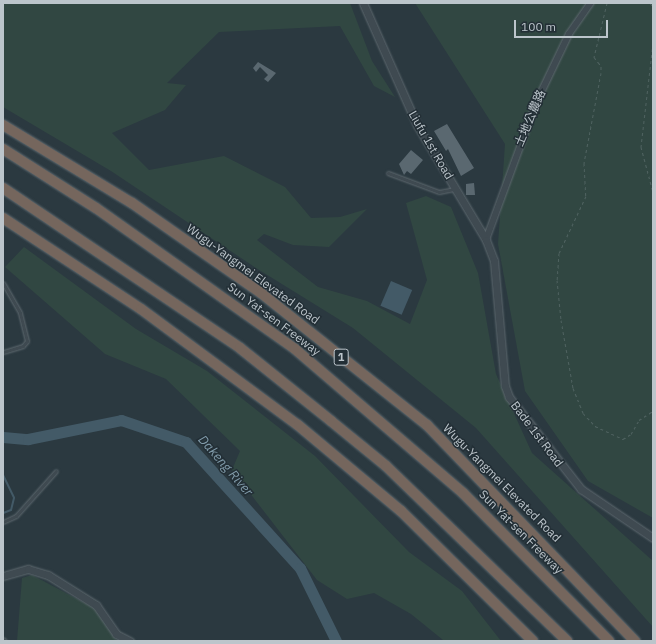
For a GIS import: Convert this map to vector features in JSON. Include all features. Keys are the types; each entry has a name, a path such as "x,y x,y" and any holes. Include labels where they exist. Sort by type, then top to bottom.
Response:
{"highway":[{"name":"Wugu-Yangmei Elevated Road","path":"3,125 132,203 255,289 427,425 635,641"},
{"name":"Sun Yat-sen Freeway","path":"3,149 96,208 295,349 463,493 609,641"},
{"path":"3,188 240,348 331,421 386,466 567,641"},
{"path":"3,218 141,309 298,425 400,511 533,641"}],"street":[{"name":"Liufu 1st Road","path":"363,3 417,125 486,240"},
{"name":"土地公農路","path":"486,240 536,103 568,34 591,3"},
{"name":"Bade 1st Road","path":"486,240 494,261 505,386 512,401 581,488 653,538"},
{"path":"3,576 28,569 48,575 96,605 116,634 130,641"}],"lane":[{"path":"388,173 439,192 456,189"},
{"path":"3,283 20,314 27,341 23,346 3,352"},
{"path":"3,522 16,516 56,471"}],"path":[{"path":"607,3 594,57 601,66 601,73 584,163 586,196 559,253 557,280 561,320 573,388 583,413 595,426 623,439 631,434 639,420 653,411"},
{"path":"650,3 653,6"},
{"path":"653,43 642,147 653,192"}],"green space":[{"path":"3,3 350,3 372,61 395,97 374,86 340,26 219,32 167,83 186,85 165,110 112,133 149,170 224,156 285,187 311,218 340,217 367,209 329,247 293,245 264,234 257,240 318,287 367,301 410,324 427,280 406,203 426,196 451,207 478,273 496,374 532,453 653,561 653,627 476,428 353,328 256,268 111,171 3,107"},
{"path":"415,3 653,3 653,518 588,481 525,391 498,244 505,144"},
{"path":"24,247 136,329 207,371 315,456 409,552 462,591 501,641 443,640 411,614 374,593 347,599 317,580 232,470 240,451 166,379 105,354 5,267"},
{"path":"32,575 96,609 117,641 17,641 22,578"}],"water":[{"path":"391,281 412,290 402,315 380,306"}],"building":[{"path":"258,62 276,73 268,82 264,79 268,75 260,67 256,72 253,68"},
{"path":"447,124 474,168 461,176 448,149 446,151 434,131"},
{"path":"411,150 423,160 411,174 407,171 404,175 399,164"},
{"path":"474,183 475,195 466,195 466,184"}],"waterway":[{"name":"Dakeng River","path":"3,437 28,439 121,420 186,442 300,568 336,641"},
{"path":"3,475 14,498 11,510 3,513"}]}
